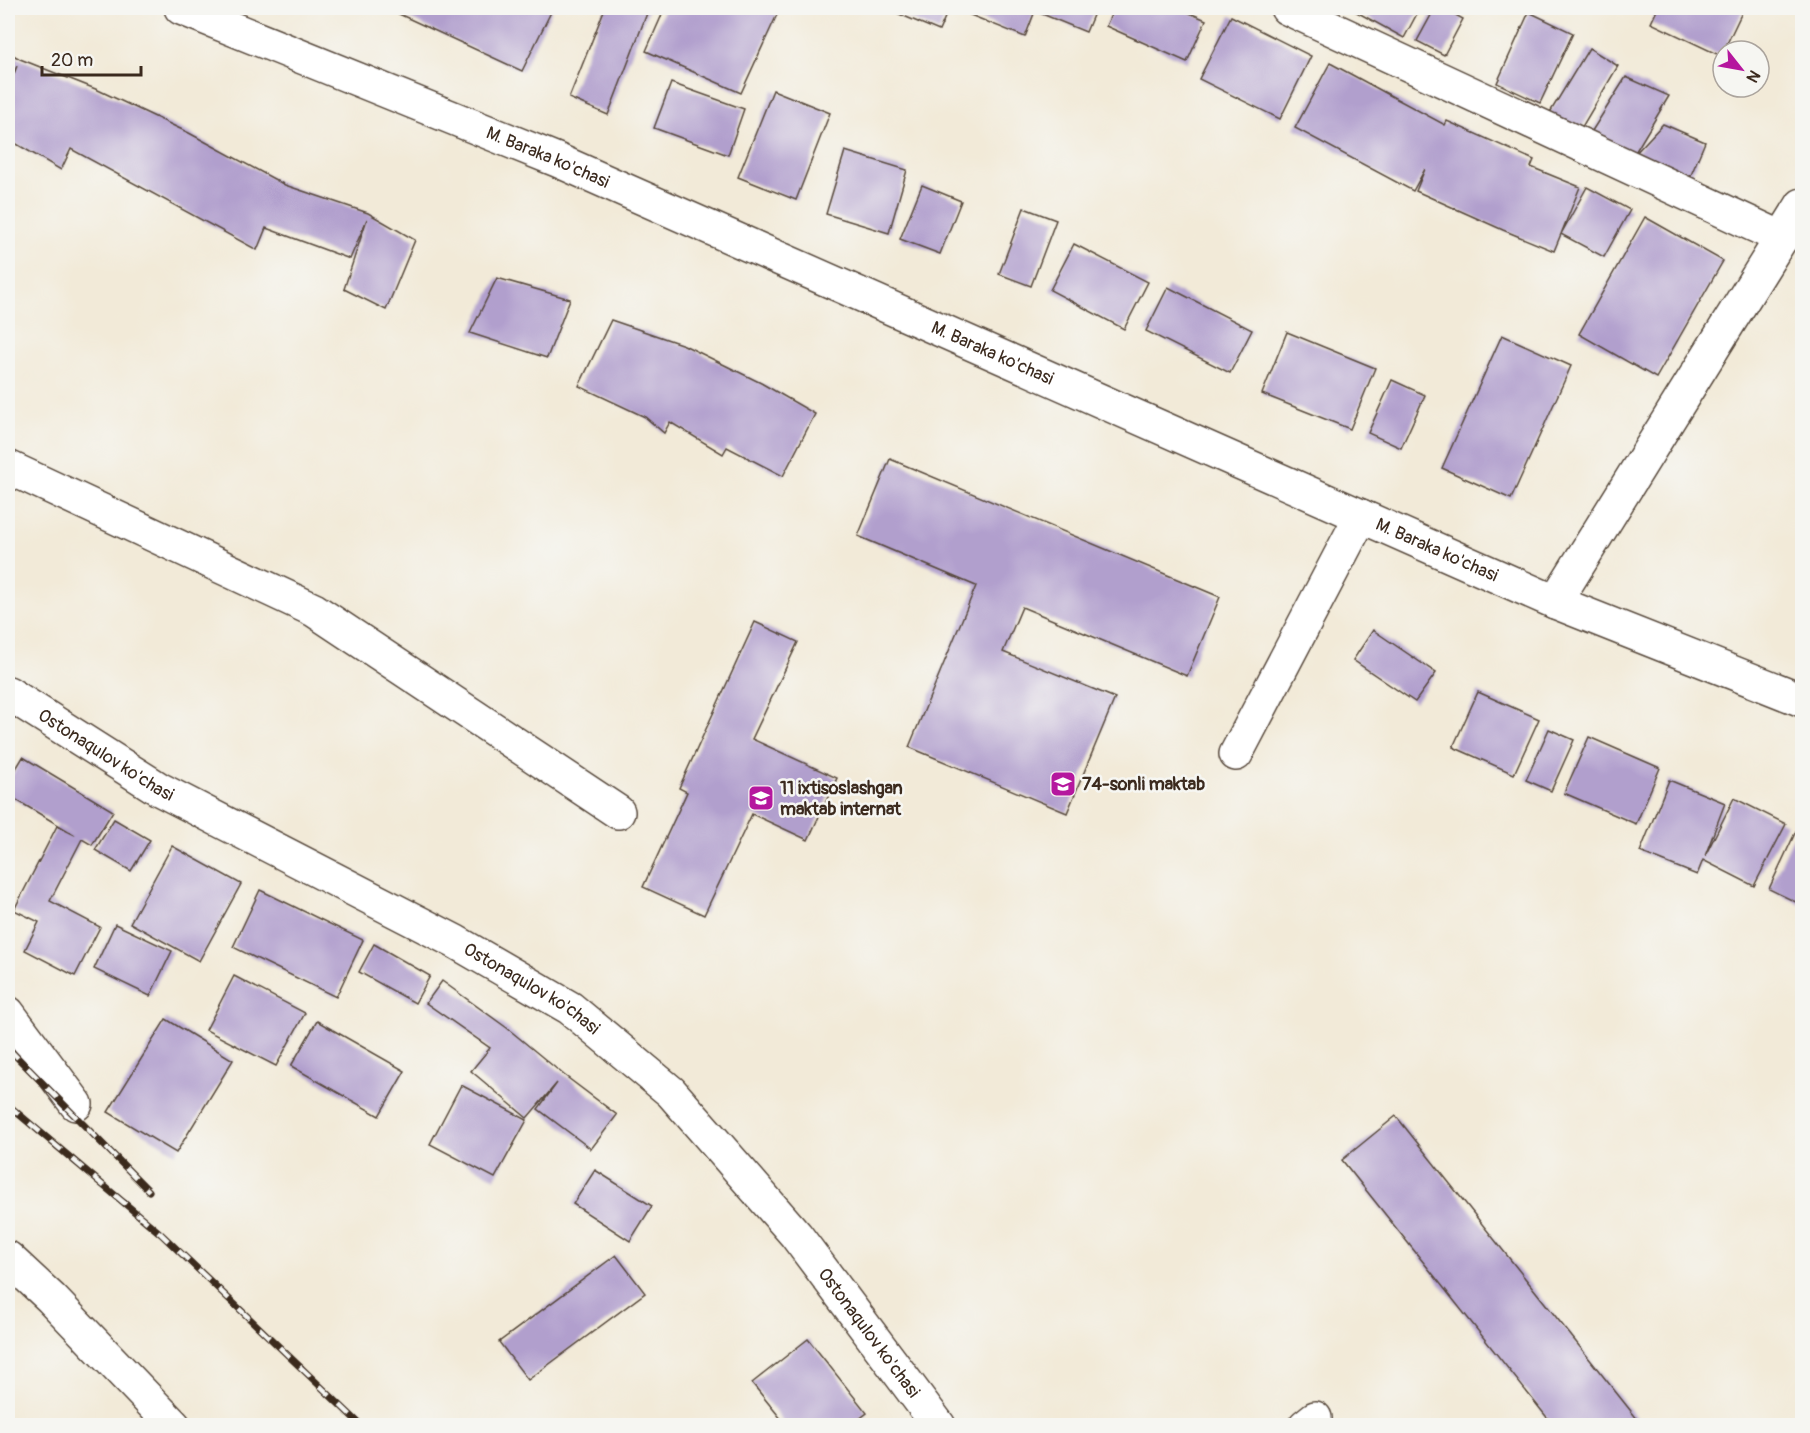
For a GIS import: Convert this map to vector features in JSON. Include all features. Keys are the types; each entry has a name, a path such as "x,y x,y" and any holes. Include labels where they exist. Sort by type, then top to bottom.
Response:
{"street":[{"name":"M. Baraka ko'chasi","path":"182,8 557,160 1554,602 1803,700"},
{"path":"1287,8 1782,238"},
{"path":"1554,602 1803,205"},
{"path":"8,467 314,610 618,812"},
{"path":"1236,754 1361,516"},
{"name":"Ostonaqulov ko'chasi","path":"8,693 159,789 456,942 570,1008 671,1092 796,1235 939,1425"},
{"path":"8,1013 76,1104"},
{"path":"8,1258 51,1298 174,1425"}],"building":[{"path":"386,8 547,8 552,10 522,71"},
{"path":"605,8 649,8 608,115 569,98"},
{"path":"665,8 780,8 741,93 646,51"},
{"path":"885,8 949,8 939,31"},
{"path":"965,8 1096,8 1086,32 1035,11 1025,37 963,12"},
{"path":"1114,8 1178,8 1206,20 1187,62 1106,26"},
{"path":"1355,8 1420,8 1404,38 1353,10"},
{"path":"1435,8 1443,8 1463,19 1444,55 1417,41"},
{"path":"1658,8 1744,8 1729,39 1711,39 1711,51 1651,23"},
{"path":"1529,12 1573,33 1540,103 1497,83"},
{"path":"1231,16 1311,56 1280,119 1199,79"},
{"path":"1589,48 1618,66 1579,132 1549,114"},
{"path":"8,52 98,90 189,133 285,185 368,213 415,240 386,310 344,289 367,219 350,259 266,228 257,250 71,149 61,170 8,139 8,89 17,66 8,84"},
{"path":"1330,63 1445,125 1447,121 1534,160 1531,167 1580,187 1554,251 1416,191 1425,169 1413,191 1295,128"},
{"path":"1626,77 1669,96 1633,156 1590,134"},
{"path":"671,83 744,109 728,155 654,128"},
{"path":"773,90 830,113 796,200 738,177"},
{"path":"1663,124 1705,142 1688,182 1633,156"},
{"path":"845,151 907,170 889,233 826,214"},
{"path":"922,185 961,201 940,254 900,239"},
{"path":"1587,187 1630,210 1604,257 1561,234"},
{"path":"1024,208 1056,220 1031,286 999,274"},
{"path":"1645,217 1723,261 1656,378 1579,334"},
{"path":"1074,244 1148,282 1124,329 1050,290"},
{"path":"497,278 570,299 547,358 470,333"},
{"path":"1168,287 1252,330 1230,373 1146,331"},
{"path":"611,320 684,345 761,383 815,414 783,476 727,447 723,454 670,422 664,433 645,417 579,386"},
{"path":"1287,332 1375,368 1350,429 1262,394"},
{"path":"1502,335 1571,366 1511,499 1442,468"},
{"path":"1392,380 1425,395 1401,448 1368,433"},
{"path":"890,459 1220,597 1187,676 1022,607 1003,652 1115,698 1067,813 909,747 976,586 858,536"},
{"path":"755,622 798,642 752,739 837,778 808,840 752,814 704,915 643,887 687,792 679,788"},
{"path":"1373,630 1436,673 1415,702 1353,660"},
{"path":"1478,692 1539,719 1514,774 1453,747"},
{"path":"1549,729 1574,740 1551,791 1526,780"},
{"path":"1589,737 1660,768 1636,824 1564,793"},
{"path":"23,757 113,811 92,845 82,839 50,901 100,927 75,976 25,950 39,922 14,910 57,826 75,835 8,795 8,782"},
{"path":"1669,780 1725,803 1705,856 1734,798 1786,824 1754,886 1703,860 1697,875 1640,852"},
{"path":"114,819 150,840 131,871 95,850"},
{"path":"1796,831 1802,834 1802,905 1769,889"},
{"path":"172,846 241,884 199,961 130,923"},
{"path":"260,890 363,940 336,997 233,947"},
{"path":"115,924 172,951 150,996 94,969"},
{"path":"374,944 430,976 415,1003 359,972"},
{"path":"234,976 305,1013 276,1066 206,1030"},
{"path":"442,981 507,1028 617,1115 591,1149 538,1109 557,1083 527,1118 471,1071 490,1048 426,1003"},
{"path":"166,1019 233,1060 176,1153 108,1112"},
{"path":"317,1021 405,1071 379,1116 291,1066"},
{"path":"461,1085 527,1120 495,1178 430,1144"},
{"path":"1396,1116 1642,1425 1553,1425 1342,1160"},
{"path":"595,1170 652,1206 630,1241 573,1204"},
{"path":"616,1255 645,1293 528,1380 499,1342"},
{"path":"808,1339 867,1413 851,1425 786,1425 752,1383"}],"railway":[{"path":"8,1048 149,1191"},
{"path":"8,1105 161,1234 362,1426"}],"place":[{"name":"74-sonli maktab","path":"1063,784"},
{"name":"11 ixtisoslashgan maktab internat","path":"761,798"}]}
